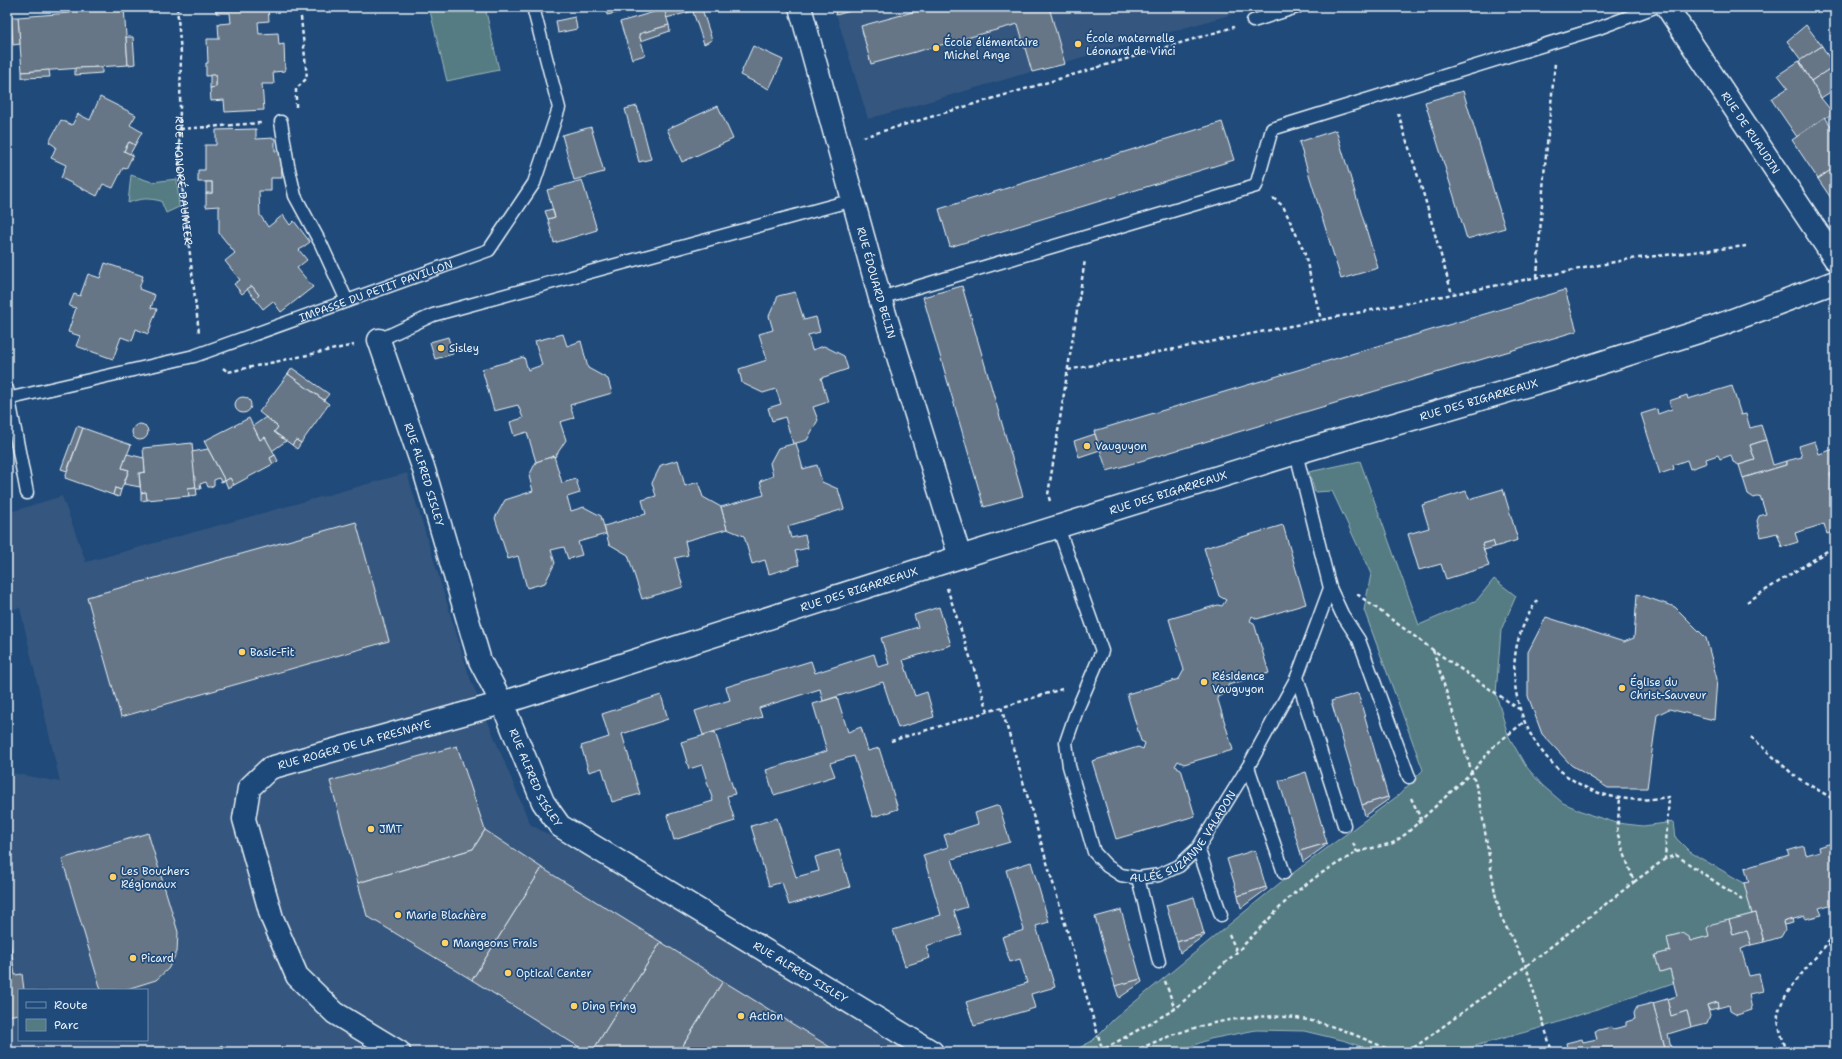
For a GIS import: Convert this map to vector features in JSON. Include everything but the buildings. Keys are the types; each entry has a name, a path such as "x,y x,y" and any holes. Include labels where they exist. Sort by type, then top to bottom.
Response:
{"street":[{"name":"RUE ÉDOUARD BELIN","path":"800,7 880,298 960,556"},
{"name":"RUE DE RUAUDIN","path":"1667,7 1835,259"},
{"name":"RUE DES BIGARREAUX","path":"502,703 960,556 1296,453 1571,372 1714,327 1835,282"},
{"name":"RUE ALFRED SISLEY","path":"378,340 424,470 480,661 502,703 543,802 560,826 932,1052"},
{"name":"RUE ROGER DE LA FRESNAYE","path":"399,1052 335,1013 297,976 272,918 244,818 249,788 270,768 502,703"}],"lane":[{"name":"IMPASSE DU PETIT PAVILLON","path":"8,395 201,354 489,250 534,183 559,108 533,7"},
{"path":"1253,22 1297,7"},
{"path":"880,298 1256,186 1272,128 1558,40 1655,7"},
{"path":"281,122 295,196 321,244 347,301"},
{"path":"378,340 433,315 853,200"},
{"path":"8,395 27,493"},
{"path":"1296,453 1330,588 1342,614 1359,640 1409,777"},
{"name":"ALLÉE SUZANNE VALADON","path":"1058,527 1102,651 1077,710 1066,742 1069,766 1094,852 1107,866 1121,875 1138,878 1159,875 1179,866 1198,848 1248,767 1297,677 1330,588"},
{"path":"1297,677 1344,825"},
{"path":"1248,767 1284,873"},
{"path":"1198,848 1221,915"},
{"path":"1138,878 1159,962"}],"path":[{"name":"RUE HONORÉ DAUMIER","path":"177,7 182,53 179,159 201,354"},
{"path":"180,128 295,120 296,89 307,78 300,7"},
{"path":"838,144 1253,22"},
{"path":"1537,277 1544,175 1558,40"},
{"path":"1392,92 1452,294"},
{"path":"1256,186 1283,206 1304,251 1321,320"},
{"path":"1058,527 1048,495 1089,235"},
{"path":"1068,370 1630,259 1746,246"},
{"path":"201,354 228,372 378,340"},
{"path":"1747,602 1835,546"},
{"path":"938,563 988,711"},
{"path":"1330,588 1353,591 1433,650 1519,710"},
{"path":"1537,600 1520,633 1515,655 1514,673 1519,710 1524,722 1541,751 1563,773 1580,785 1620,798 1648,800 1669,797 1665,859"},
{"path":"1433,650 1453,716 1473,771 1479,795 1495,893 1501,917 1526,966 1552,1052"},
{"path":"891,741 1090,680"},
{"path":"1001,707 1103,1051"},
{"path":"1099,1052 1175,1009 1237,952 1292,895 1320,874 1357,852 1393,843 1407,833 1473,771 1495,745 1524,722"},
{"path":"1751,737 1796,777 1835,800"},
{"path":"1620,798 1616,832 1634,882"},
{"path":"1408,1052 1526,966 1665,859 1676,855 1742,900"},
{"path":"1787,1052 1777,1018 1780,1005 1804,970 1828,944 1835,933"},
{"path":"1828,944 1835,946"},
{"path":"1159,962 1175,1009"},
{"path":"1134,1052 1195,1028 1234,1020 1285,1016 1337,1028 1395,1052"}],"shaded area":[{"name":"École élémentaire Michel Ange","path":"834,7 1257,7 868,119"},
{"path":"407,473 470,678 530,824 922,1052 7,1052 7,772 60,782 20,608 7,610 7,513 62,496 86,562"}],"green space":[{"path":"429,7 485,7 499,70 447,81"},
{"path":"131,175 152,182 177,179 179,207 166,213 161,201 144,199 128,203"},
{"path":"1360,461 1419,625 1477,600 1494,579 1516,596 1501,630 1496,694 1508,735 1525,765 1542,785 1563,803 1591,815 1617,823 1643,826 1674,822 1676,838 1690,852 1744,883 1752,914 1729,920 1709,936 1690,941 1683,933 1667,937 1670,951 1655,955 1660,972 1670,969 1673,983 1544,1027 1453,1052 1376,1052 1346,1041 1304,1031 1256,1030 1210,1039 1176,1052 1072,1052 1092,1041 1114,1019 1281,882 1399,795 1423,770 1364,610 1371,574 1332,491 1315,492 1309,472"}],"place":[{"name":"École maternelle Léonard de Vinci","path":"1078,44"},
{"name":"École élémentaire Michel Ange","path":"936,48"},
{"name":"Sisley","path":"441,348"},
{"name":"Vauguyon","path":"1087,446"},
{"name":"Basic-Fit","path":"242,652"},
{"name":"Résidence Vauguyon","path":"1204,682"},
{"name":"Église du Christ-Sauveur","path":"1622,688"},
{"name":"JMT","path":"371,829"},
{"name":"Les Bouchers Régionaux","path":"113,877"},
{"name":"Marie Blachère","path":"398,915"},
{"name":"Mangeons Frais","path":"445,943"},
{"name":"Picard","path":"133,958"},
{"name":"Optical Center","path":"508,973"},
{"name":"Ding Fring","path":"574,1006"},
{"name":"Action","path":"741,1016"}]}
